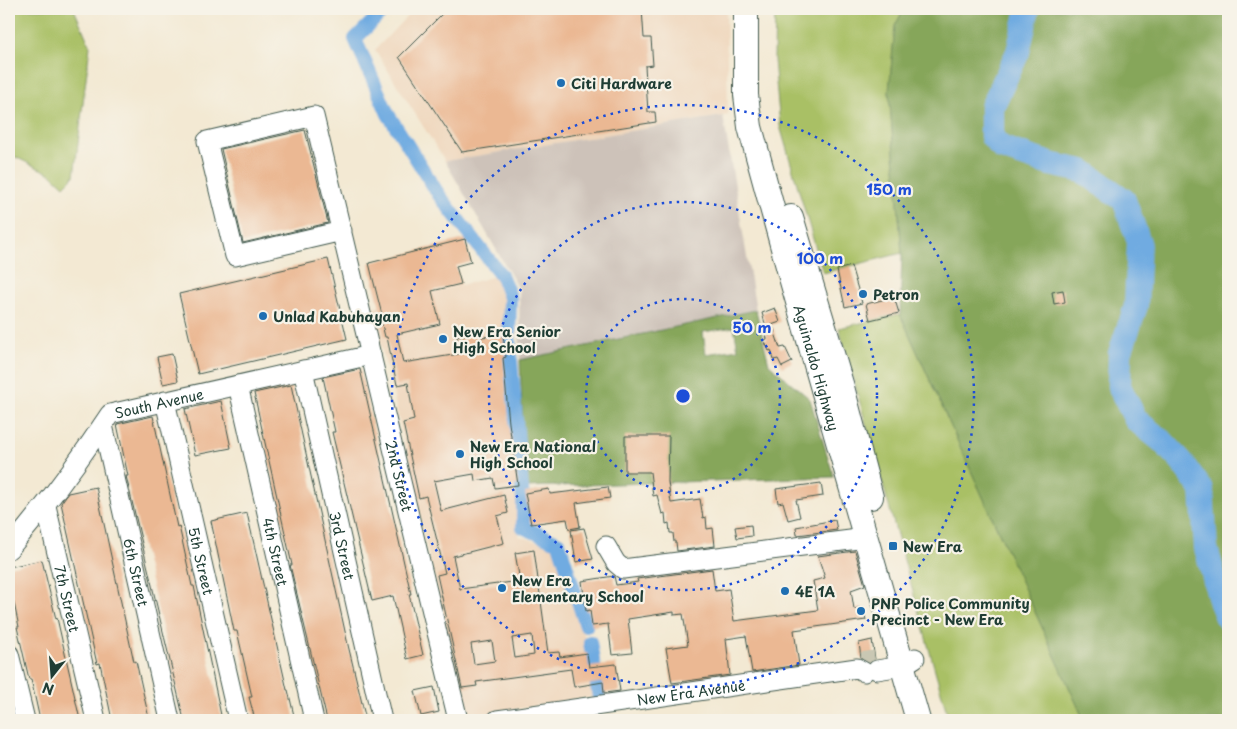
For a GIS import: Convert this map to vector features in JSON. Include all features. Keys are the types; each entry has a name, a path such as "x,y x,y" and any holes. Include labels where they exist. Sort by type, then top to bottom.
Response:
{"main road":[{"name":"Aguinaldo Highway","path":"746,9 746,95 750,127 792,281 863,496 906,660 918,720"},
{"name":"Aguinaldo Highway","path":"762,9 762,94 767,129 785,197 842,386 863,496 866,538 906,660 934,720"}],"street":[{"name":"2nd Street","path":"342,231 235,256 207,141 314,116 342,231 458,720"},
{"name":"South Avenue","path":"9,549 46,506 92,444 110,414 371,355"},
{"name":"3rd Street","path":"303,370 382,720"},
{"name":"4th Street","path":"238,385 314,720"},
{"name":"5th Street","path":"165,401 238,720"},
{"name":"6th Street","path":"103,425 170,720"},
{"name":"7th Street","path":"46,506 96,720"},
{"path":"606,546 616,563 623,569 866,538"},
{"path":"9,654 25,720"},
{"name":"New Era Avenue","path":"497,720 525,718 906,660"}],"shaded area":[{"name":"Citi Hardware","path":"414,9 726,9 728,115 445,161 375,50"},
{"path":"723,116 756,310 520,360 519,289 445,161"},
{"path":"496,276 505,298 510,423 518,485 519,536 554,547 586,640 594,697 468,716 463,712 392,388 371,308"}],"green space":[{"path":"9,9 74,9 90,46 74,176 64,186 51,174 9,154"},
{"path":"775,9 904,9 895,26 889,92 902,253 823,273 780,126 774,60"},
{"path":"904,9 1228,9 1228,720 1084,720 900,314 902,253 889,92 895,26"},
{"path":"756,310 769,364 810,399 834,477 525,487 520,360","holes":["734,327 738,349 706,354 703,332"]},
{"path":"900,314 1084,720 949,720 839,328"}],"building":[{"name":"Citi Hardware","path":"447,9 642,9 644,38 651,38 653,65 645,66 648,112 655,112 656,122 462,152 399,57"},
{"path":"305,130 328,223 243,243 221,149"},
{"path":"465,239 471,262 456,266 461,284 432,291 440,324 397,334 403,363 459,354 457,336 480,333 481,337 503,335 506,357 503,358 509,423 518,485 495,488 493,478 475,481 474,474 434,481 441,511 504,495 508,513 497,516 504,543 453,556 460,589 520,581 515,553 534,550 548,653 559,652 560,657 587,653 589,667 616,664 620,691 604,693 603,682 574,687 571,669 476,682 477,686 462,688 437,575 445,573 426,496 419,498 403,423 414,420 408,383 397,385 369,263","holes":["532,635 534,655 515,658 512,638","492,641 495,661 474,664 471,644"]},
{"name":"Unlad Kabuhayan","path":"328,259 347,339 198,374 179,294"},
{"path":"851,266 862,303 845,307 837,270"},
{"path":"1063,290 1065,302 1054,304 1052,292"},
{"path":"894,297 899,313 870,320 866,304"},
{"path":"775,308 780,322 766,327 762,313"},
{"path":"773,327 780,348 785,347 792,362 782,367 778,359 774,360 771,350 769,351 764,340 767,339 765,330"},
{"path":"172,354 178,381 163,384 157,357"},
{"path":"360,369 423,655 407,659 393,596 372,601 332,432 335,432 323,377"},
{"path":"291,385 366,720 327,720 290,565 292,565 254,393"},
{"path":"221,401 231,448 195,455 185,409"},
{"path":"153,416 177,527 179,526 192,586 194,586 222,720 184,720 126,476 128,476 117,424"},
{"path":"625,436 669,436 668,482 671,503 700,499 703,518 706,517 707,529 713,528 715,546 677,551 673,533 670,533 669,523 666,524 665,513 662,514 657,495 653,496 650,472 625,472"},
{"path":"821,483 823,496 796,500 800,517 788,520 783,502 778,503 776,489"},
{"path":"96,487 134,662 136,661 148,714 119,720 112,720 100,663 97,664 61,503 68,493"},
{"path":"608,487 610,498 576,503 580,527 569,529 567,519 531,524 525,493 549,489 550,494"},
{"path":"247,513 295,720 255,720 249,697 252,697 237,631 234,631 211,521"},
{"path":"835,520 837,530 797,535 796,527"},
{"path":"751,525 752,536 737,538 735,527"},
{"path":"584,528 593,559 576,562 571,530"},
{"path":"855,551 865,585 851,590 854,609 863,607 866,620 794,630 799,665 752,672 746,636 726,639 730,675 672,683 666,648 688,645 683,614 674,615 674,612 628,619 632,653 612,655 608,624 592,626 590,610 586,611 582,581 614,576 616,585 638,582 637,579 712,569 715,591 729,589 734,621 818,610 813,581 825,578 818,556"},
{"path":"42,560 80,720 40,720 31,679 29,679 17,627 19,627 9,579 9,567"},
{"path":"872,640 875,659 869,662 861,658 859,643"},
{"path":"434,687 439,712 421,716 415,691"}],"waterway":[{"path":"385,9 355,39 388,114 439,195 501,275 510,297 509,339 523,500 523,527 559,543 586,626"},
{"path":"1028,9 1018,52 992,107 992,137 1002,148 1050,164 1083,171 1124,200 1139,242 1136,306 1120,353 1119,386 1136,420 1162,441 1181,461 1202,490 1206,548 1221,603 1228,620"},
{"path":"590,642 599,698"}],"tunnel":[{"path":"862,662 875,660"}],"place":[{"name":"Citi Hardware","path":"561,83"},
{"name":"Petron","path":"863,294"},
{"name":"Unlad Kabuhayan","path":"263,316"},
{"name":"New Era Senior High School","path":"443,339"},
{"name":"New Era National High School","path":"460,454"},
{"name":"New Era","path":"893,546"},
{"name":"New Era Elementary School","path":"502,588"},
{"name":"4E 1A","path":"785,591"},
{"name":"PNP Police Community Precinct - New Era","path":"861,611"}]}
